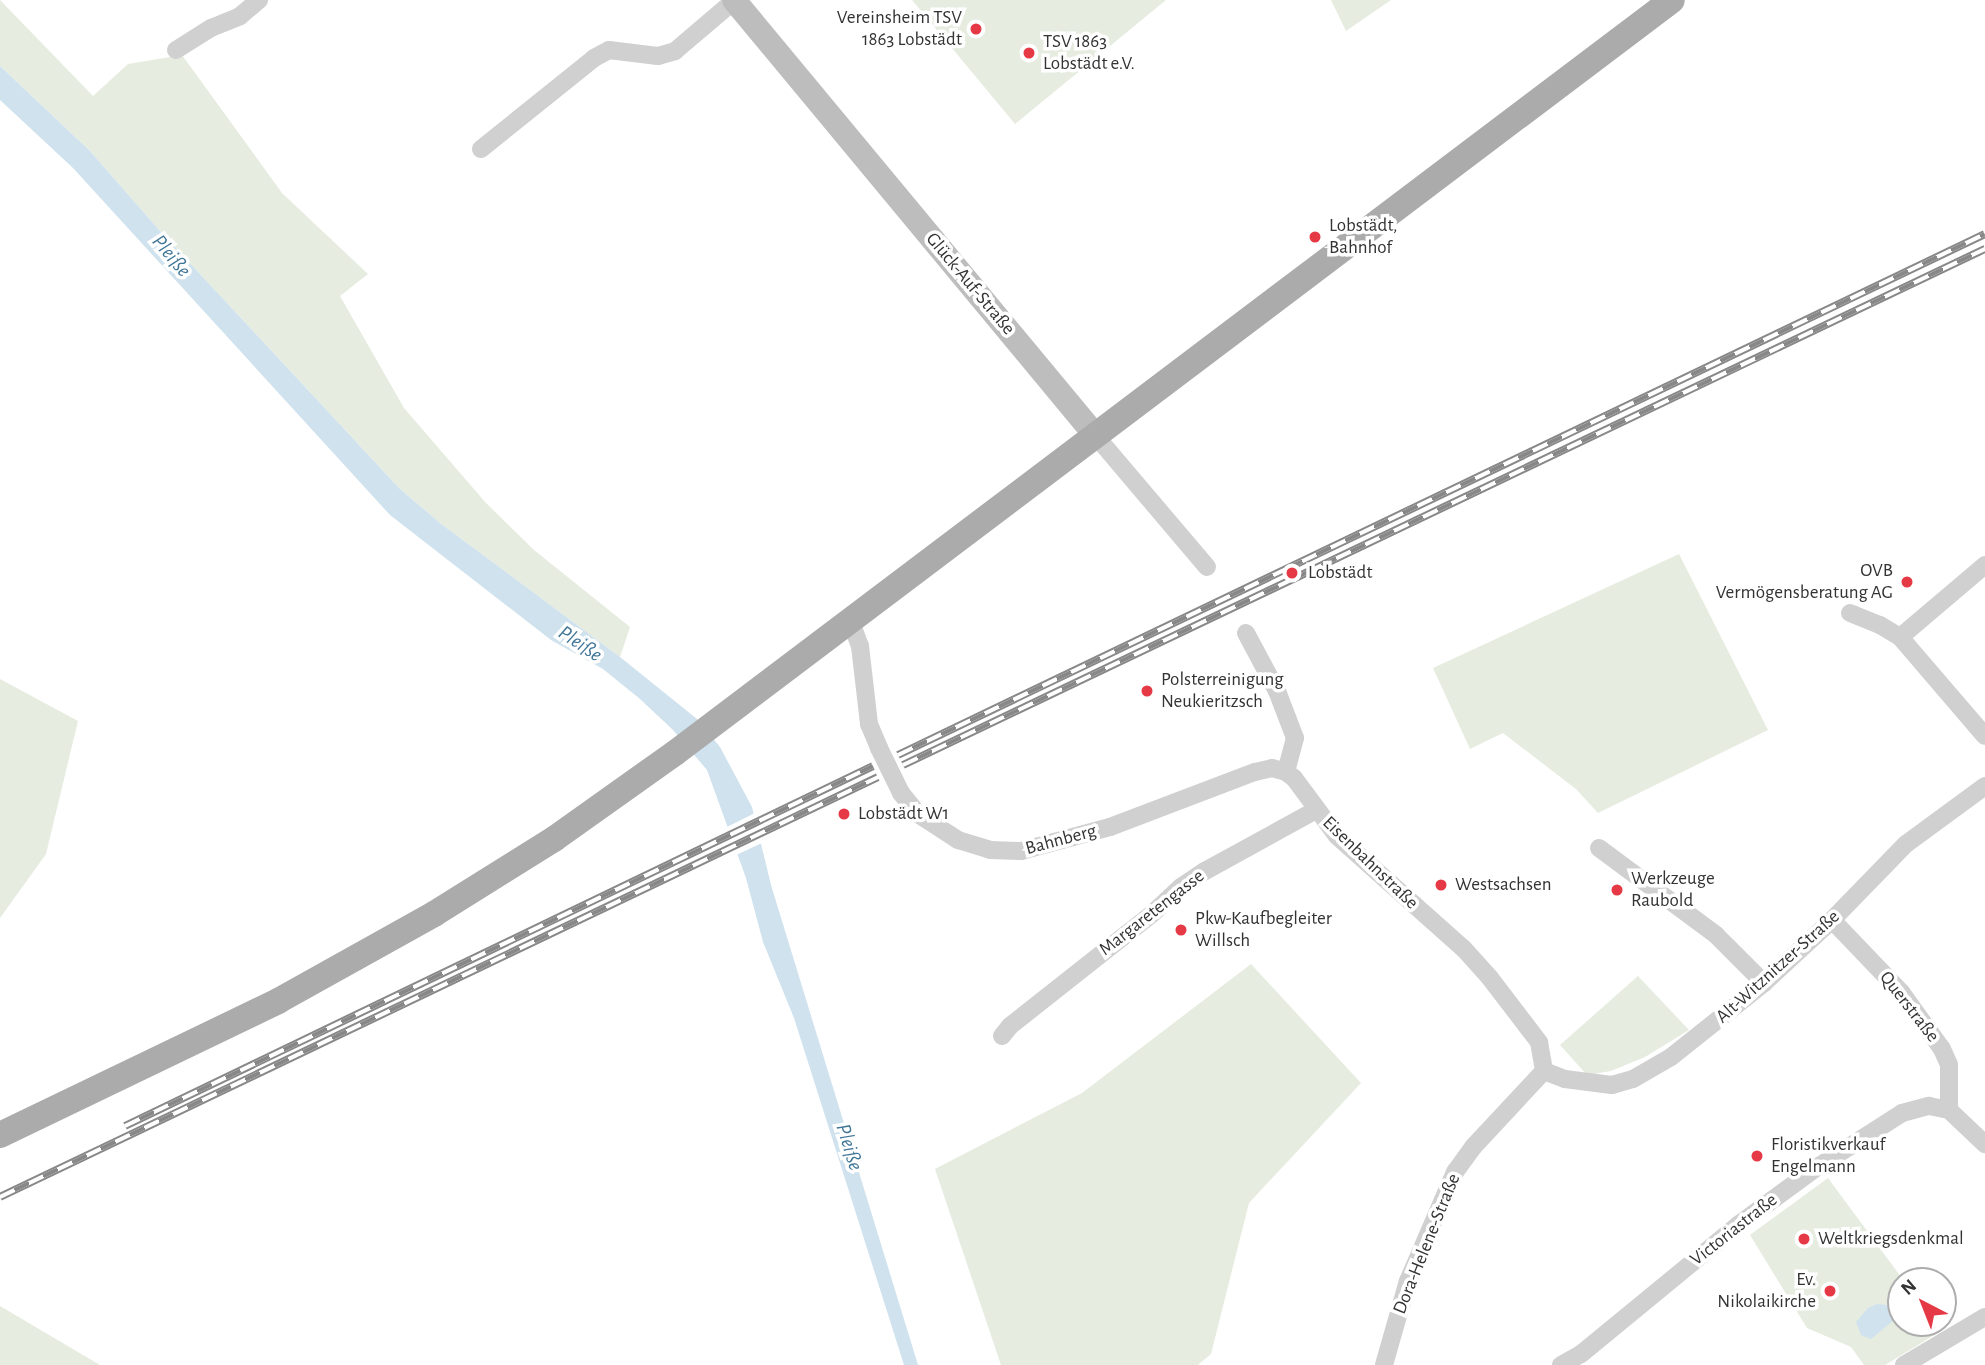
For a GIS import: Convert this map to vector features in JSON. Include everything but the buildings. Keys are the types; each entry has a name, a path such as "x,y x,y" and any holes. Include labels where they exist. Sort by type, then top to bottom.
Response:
{"main road":[{"name":"Glück-Auf-Straße","path":"734,0 1095,435"},
{"path":"0,1135 278,1001 434,914 554,839 717,722 1672,0"}],"street":[{"path":"176,50 211,28 240,16 259,0"},
{"name":"Glück-Auf-Straße","path":"481,149 594,58 609,50 658,56 675,51 734,0"},
{"name":"Glück-Auf-Straße","path":"1095,435 1207,566"},
{"path":"1900,637 1985,565"},
{"path":"1850,613 1881,625 1900,637 1985,736"},
{"name":"Bahnberg","path":"850,619 860,646 865,701 879,748 901,793 918,814 958,840 990,850 1021,851 1110,827 1255,772 1272,768 1286,772"},
{"path":"1246,633 1276,691 1295,738 1286,772"},
{"name":"Eisenbahnstraße","path":"1286,772 1294,778 1337,836 1464,949 1490,978 1539,1042 1544,1072"},
{"name":"Alt-Witznitzer-Straße","path":"1544,1072 1590,1084 1612,1085 1633,1079 1671,1057 1763,983 1832,920 1906,844 1985,786"},
{"name":"Margaretengasse","path":"1002,1036 1010,1026 1153,914 1181,887 1316,810"},
{"path":"1599,848 1716,935 1763,983"},
{"name":"Querstraße","path":"1832,920 1901,992 1942,1049 1949,1065 1949,1110"},
{"name":"Dora-Helene-Straße","path":"1384,1365 1408,1281 1455,1172 1474,1146 1544,1072"},
{"name":"Victoriastraße","path":"1561,1365 1581,1353 1738,1225 1816,1168 1902,1113 1929,1106 1949,1110"},
{"path":"1949,1110 1985,1144"},
{"path":"1904,1365 1985,1317"}],"shaded area":[{"path":"0,0 93,96 128,64 182,55 282,193 368,274 340,296 404,408 486,503 534,550 630,627 620,657 440,523 399,488 160,231 90,151 0,66"},
{"name":"TSV 1863 Lobstädt e.V.","path":"912,0 1166,0 1015,124"},
{"path":"1331,0 1391,0 1346,31"},
{"path":"1679,554 1768,730 1598,813 1576,789 1503,733 1470,749 1433,668"},
{"path":"0,679 78,721 46,854 0,918"},
{"path":"1251,964 1361,1083 1249,1203 1211,1354 1198,1365 1001,1365 935,1169 1082,1093"},
{"path":"1638,976 1689,1030 1645,1057 1611,1071 1587,1075 1560,1045"},
{"path":"1828,1178 1894,1267 1887,1267 1887,1337 1931,1337 1885,1365 1864,1365 1851,1347 1807,1328 1750,1235"},
{"path":"0,1306 100,1365 0,1365"}],"water":[{"name":"Pleiße","path":"0,66 90,151 160,231 399,488 440,523 620,657 697,719 720,747 752,807 771,885 918,1365 904,1365 794,1018 763,942 746,878 707,770 673,730 603,669 551,640 390,515 73,168 0,100"},
{"path":"1877,1304 1887,1305 1887,1326 1871,1339 1861,1335 1856,1322 1868,1308"}],"pier":[{"path":"757,812 764,842 734,856 723,829"}],"railway":[{"path":"898,755 1985,234"},
{"path":"903,765 1985,249"},
{"path":"125,1126 873,766"},
{"path":"0,1197 878,777"}],"place":[{"name":"Vereinsheim TSV 1863 Lobstädt","path":"976,29"},
{"name":"TSV 1863 Lobstädt e.V.","path":"1029,53"},
{"name":"Lobstädt, Bahnhof","path":"1315,237"},
{"name":"Lobstädt","path":"1292,573"},
{"name":"OVB Vermögensberatung AG","path":"1907,582"},
{"name":"Polsterreinigung Neukieritzsch","path":"1147,691"},
{"name":"Lobstädt W1","path":"844,814"},
{"name":"Westsachsen","path":"1441,885"},
{"name":"Werkzeuge Raubold","path":"1617,890"},
{"name":"Pkw-Kaufbegleiter Willsch","path":"1181,930"},
{"name":"Floristikverkauf Engelmann","path":"1757,1156"},
{"name":"Weltkriegsdenkmal","path":"1804,1239"},
{"name":"Ev. Nikolaikirche","path":"1830,1291"}]}
